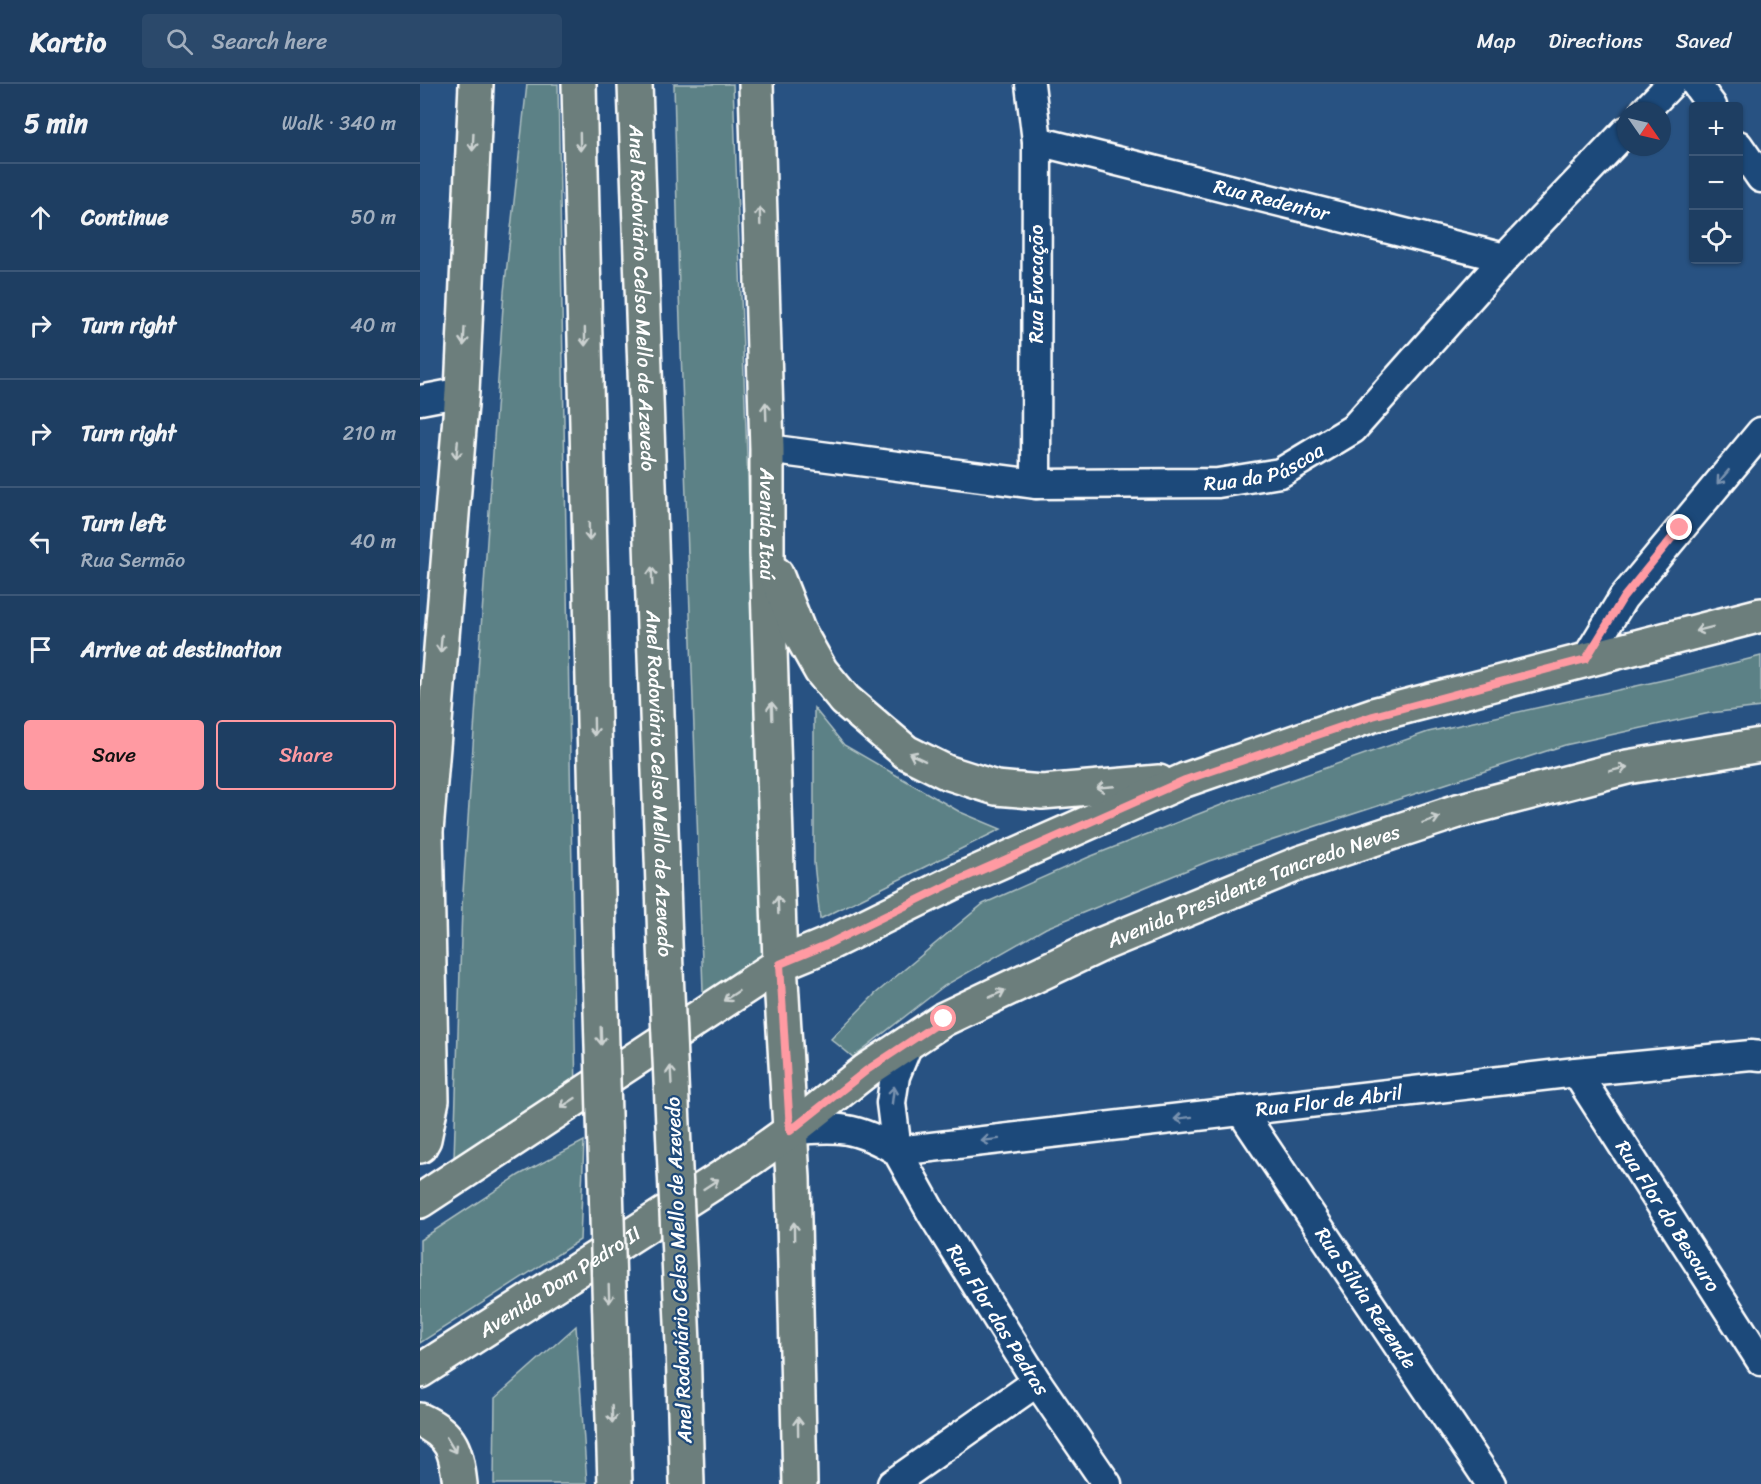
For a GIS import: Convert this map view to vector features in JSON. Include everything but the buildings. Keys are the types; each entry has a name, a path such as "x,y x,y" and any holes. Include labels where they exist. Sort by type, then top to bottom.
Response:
{"main road":[{"path":"420,1146 424,1139 432,1100 426,832 462,392 476,84"},
{"path":"579,84 600,977 615,1484"},
{"name":"Anel Rodoviário Celso Mello de Azevedo","path":"635,84 666,971 687,1484"},
{"name":"Avenida Itaú","path":"756,84 767,449 767,554 780,964"},
{"path":"767,554 798,630 821,671 845,700 906,752 946,772 996,788 1042,792 1185,780"},
{"path":"420,1201 780,964 826,945 950,884 1185,780 1373,716 1761,615"},
{"name":"Avenida Presidente Tancredo Neves","path":"790,1131 827,1100 909,1041 944,1019 1100,945 1300,863 1458,811 1616,770 1761,745"},
{"path":"780,964 790,1131 800,1484"},
{"name":"Avenida Dom Pedro II","path":"420,1371 752,1158 790,1131"},
{"path":"420,1420 445,1436 456,1454 460,1484"}],"street":[{"name":"Rua Evocação","path":"1030,84 1037,141 1036,484"},
{"path":"1654,102 1671,84"},
{"path":"1696,84 1709,102"},
{"name":"Rua da Páscoa","path":"767,449 1036,484 1218,483 1280,473 1353,429 1505,258 1617,140"},
{"name":"Rua Redentor","path":"1037,141 1505,258"},
{"path":"1743,152 1761,178"},
{"path":"420,400 462,392"},
{"path":"1586,659 1623,598 1761,432"},
{"name":"Rua Flor das Pedras","path":"909,1041 895,1076 891,1103 897,1151 931,1212 1037,1382 1107,1484"},
{"name":"Rua Flor de Abril","path":"897,1151 1576,1072 1751,1055 1761,1056"},
{"name":"Rua Flor do Besouro","path":"1576,1072 1761,1361"},
{"name":"Rua Sílvia Rezende","path":"1241,1111 1491,1484"},
{"path":"790,1131 825,1127 856,1130 876,1138 897,1151"},
{"path":"892,1484 1037,1382"}],"green space":[{"path":"527,84 558,84 576,1095 454,1159 462,907 504,292"},
{"path":"674,84 733,84 766,962 704,1020 679,292"},
{"path":"1761,656 1761,707 1710,713 1565,745 1209,861 1046,928 944,986 853,1057 831,1039 875,994 983,904 1089,857 1234,800 1428,732"},
{"path":"814,708 844,745 960,812 1001,829 820,919 814,863"},
{"path":"584,1141 580,1240 420,1343 420,1240 519,1175"},
{"path":"576,1326 587,1484 494,1484 495,1398"}],"route":[{"path":"944,1019 867,1070 790,1131 780,964 826,945 950,884 1185,780 1373,716 1586,659 1623,598 1680,528"}]}
